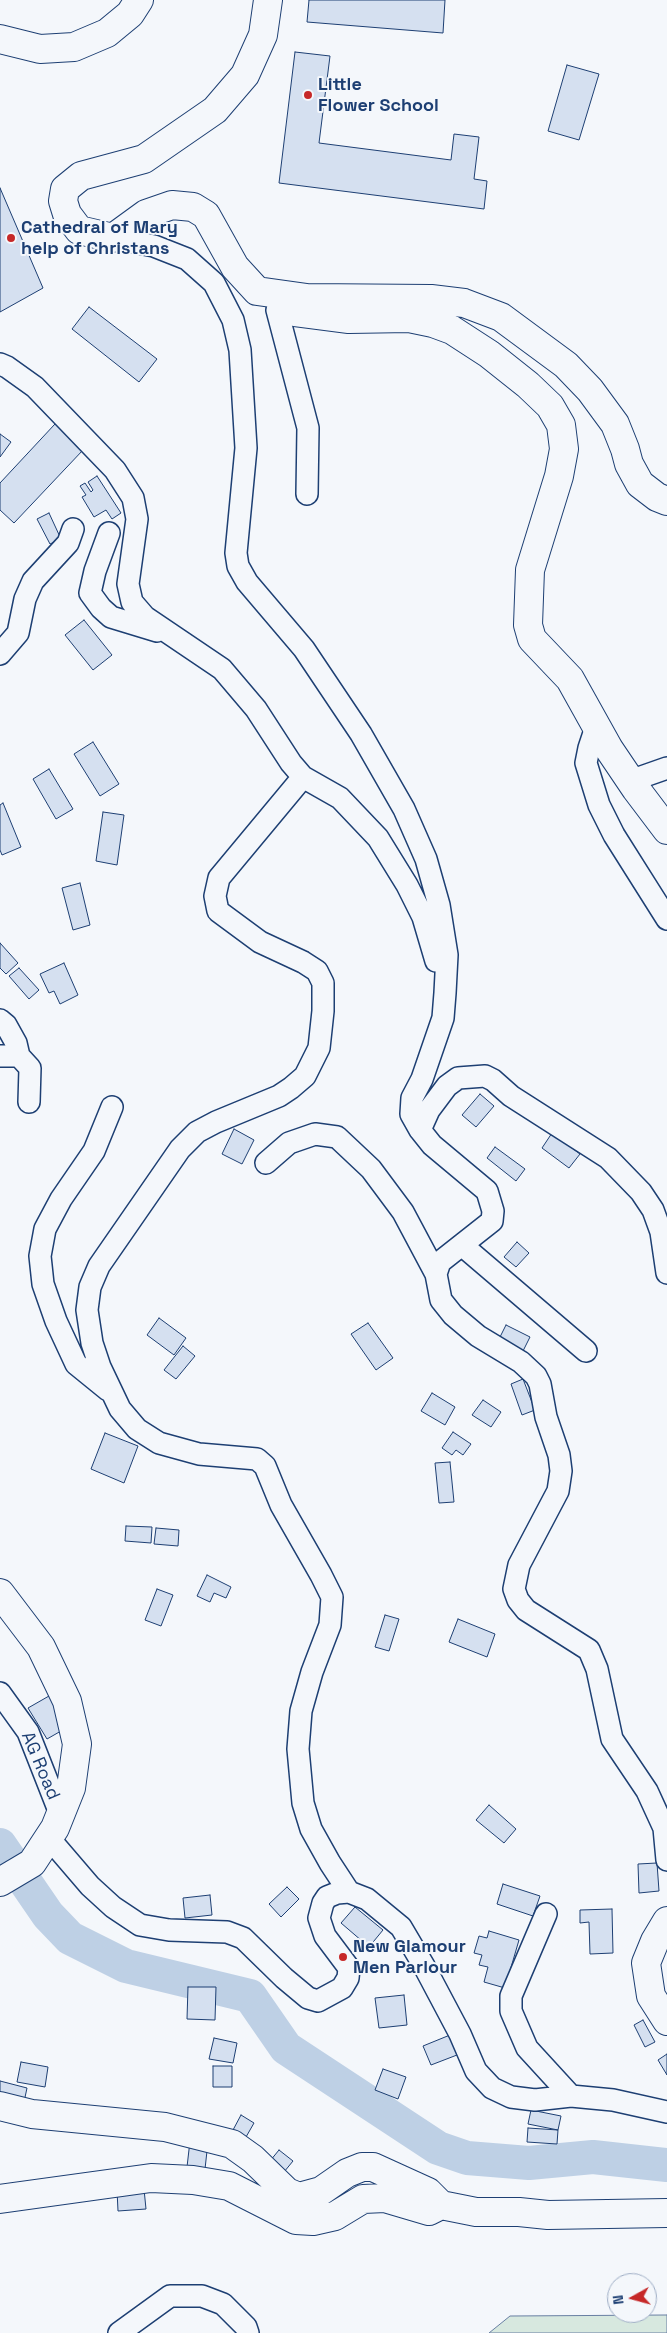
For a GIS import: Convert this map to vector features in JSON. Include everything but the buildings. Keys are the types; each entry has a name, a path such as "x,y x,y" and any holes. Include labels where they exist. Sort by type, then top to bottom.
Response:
{"main road":[{"path":"0,39 40,50 74,47 107,33 130,14 139,0"},
{"path":"268,0 263,35 245,75 214,110 144,159 81,176 65,189 63,201 67,214 79,230 113,238 146,214 172,206 193,208 206,215 235,267 277,310 349,319 410,318 434,323 452,330 488,354 528,385 550,406 561,425 564,449 560,476 530,570 528,625 532,639 541,651 570,679 596,727 630,782 667,830"},
{"path":"257,291 308,298 430,299 464,303 501,317 566,365 590,390 615,424 629,464 640,484 657,497 667,501"},
{"path":"0,1593 41,1647 68,1701 77,1744 71,1788 55,1826 32,1863 0,1882"},
{"path":"667,1920 646,1962 650,1996 667,2021"},
{"path":"0,2106 32,2114 165,2127 232,2144 253,2159 287,2192 299,2196 321,2191 347,2174 362,2167 373,2167 428,2192 441,2205 476,2212 519,2212 548,2215 667,2213"},
{"path":"0,2199 151,2178 193,2180 228,2186 296,2220 314,2222 335,2216 363,2199 385,2198 429,2211 441,2205"}],"street":[{"path":"113,238 154,246 187,259 214,283 233,320 240,350 246,448 236,552 238,566 247,582 278,615 324,676 361,734 404,809 426,859 439,905 447,955 445,993 443,1018 422,1079 412,1098 412,1114 420,1130 446,1157 477,1180 487,1191 492,1201 492,1221 463,1246 440,1262 436,1274"},
{"path":"277,310 308,428 307,494"},
{"path":"0,364 36,387 115,470 134,498 137,519 128,584 132,602 145,617 227,675 256,709 291,763 303,777 340,798 378,838 407,884 423,917 445,993"},
{"path":"0,654 18,633 24,599 33,581 68,543 74,529"},
{"path":"109,533 95,571 90,593 101,608 112,617 170,634"},
{"path":"596,727 586,762 598,805 667,919"},
{"path":"630,782 667,768"},
{"path":"303,777 219,878 215,896 218,911 260,942 317,971 323,983 323,1012 319,1048 305,1076 291,1088 279,1096 203,1129 180,1148 99,1266 90,1287 87,1310 92,1343 110,1392 120,1409 138,1429 158,1443 199,1454 256,1459 265,1466 281,1505 332,1597 331,1620 312,1672 302,1712 298,1749 303,1803 311,1829 349,1892 367,1899 401,1927 460,2034 476,2071 492,2088 511,2097 535,2100 571,2096 613,2100 667,2112"},
{"path":"0,1020 6,1025 16,1042 10,1056 30,1068 29,1102"},
{"path":"420,1130 429,1110 447,1086 458,1078 484,1076 493,1080 511,1096 608,1158 641,1192 653,1210 661,1232 667,1273"},
{"path":"110,1392 76,1364 56,1321 43,1284 40,1256 45,1229 60,1199 94,1151 112,1107"},
{"path":"266,1163 289,1143 315,1134 337,1137 371,1169 403,1212 436,1274 440,1300 453,1315 478,1336 521,1362 536,1376 540,1384 546,1417 559,1455 561,1471 558,1491 519,1565 514,1589 518,1600 526,1610 589,1650 596,1669 612,1739 647,1791 664,1828 667,1860"},
{"path":"463,1246 586,1351"},
{"name":"AG Road","path":"0,1693 28,1732 55,1826 90,1886 113,1907 140,1925 169,1930 227,1932 243,1938 290,1983 308,1998 318,2001 342,1988 348,1978 349,1968 325,1936 320,1918 323,1903 327,1897 337,1892 349,1892"},
{"path":"546,1914 511,1996 510,2011 527,2048 571,2096"},
{"path":"119,2333 170,2296 202,2296 223,2304 246,2327 248,2333"}],"shaded area":[{"path":"607,2315 607,2323 657,2323 657,2315 667,2315 667,2333 489,2333 510,2316"}],"waterway":[{"path":"0,1845 48,1915 70,1938 126,1966 250,1996 286,2048 438,2148 467,2158 529,2163 593,2157 667,2165"}],"place":[{"name":"Little Flower School","path":"308,95"},
{"name":"Cathedral of Mary help of Christans","path":"11,238"},
{"name":"New Glamour Men Parlour","path":"343,1957"}]}
